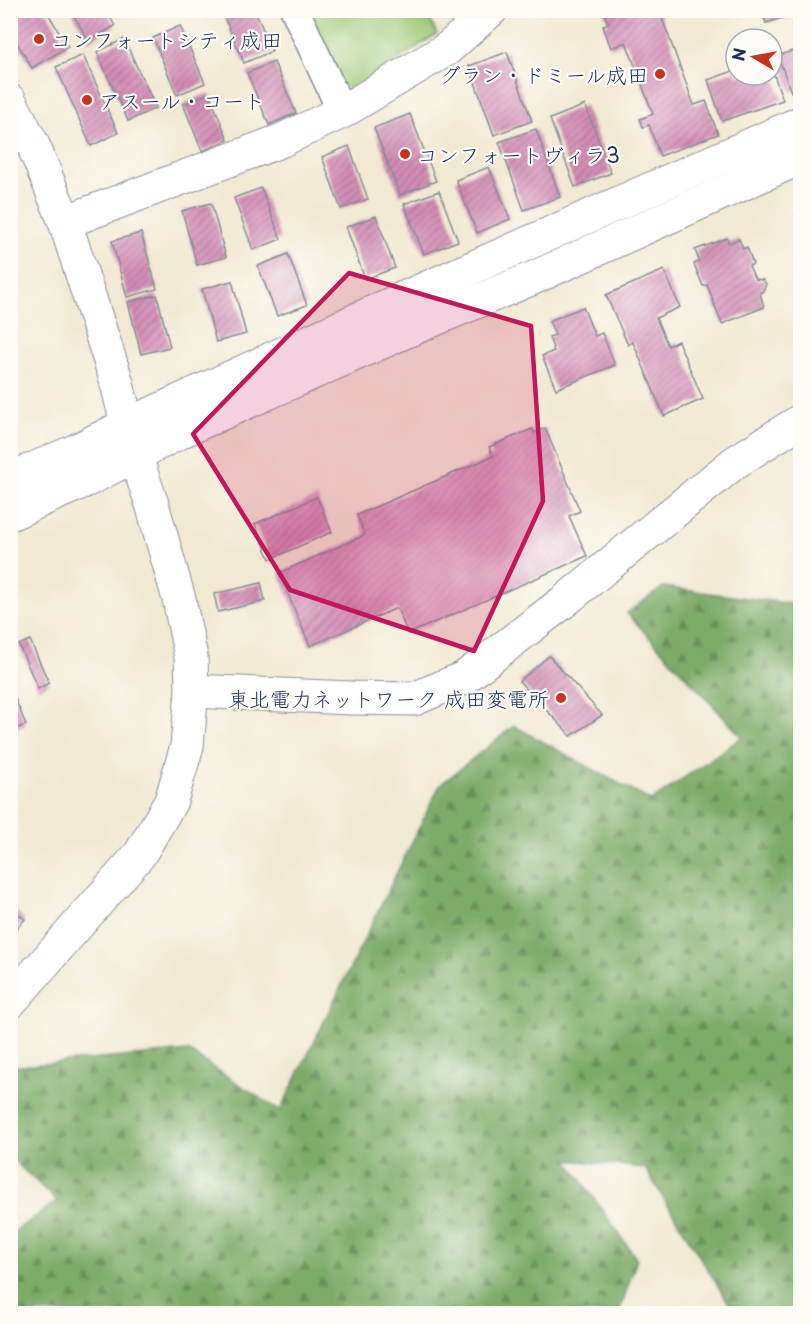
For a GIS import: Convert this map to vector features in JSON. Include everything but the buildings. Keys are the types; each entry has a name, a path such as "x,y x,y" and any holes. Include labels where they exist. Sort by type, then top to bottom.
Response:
{"street":[{"path":"295,10 342,112"},
{"path":"65,222 280,141 342,112 447,49 490,10"},
{"path":"10,101 33,146 65,222 115,376 131,440 179,599 191,657 192,691 187,746 171,801 140,854 10,1002"},
{"path":"10,514 87,480 131,440 414,294 801,123"},
{"path":"10,479 75,451 182,431 801,158"},
{"path":"192,691 414,699 464,678 562,603 734,463 801,421"}],"highlighted area":[{"path":"349,273 531,326 543,501 474,651 290,590 193,434"}],"green space":[{"path":"305,11 426,11 437,34 353,89 340,85"},
{"path":"663,587 800,605 800,1313 768,1313 729,1304 645,1168 567,1160 637,1259 619,1313 11,1313 11,1234 57,1201 11,1158 11,1067 188,1051 280,1111 440,785 514,726 651,801 742,737 627,613"}],"place":[{"name":"コンフォートシティ成田","path":"39,39"},
{"name":"グラン・ドミール成田","path":"660,74"},
{"name":"アスール・コート","path":"87,100"},
{"name":"コンフォートヴィラ3","path":"405,154"},
{"name":"東北電力ネットワーク 成田変電所","path":"561,698"}]}
